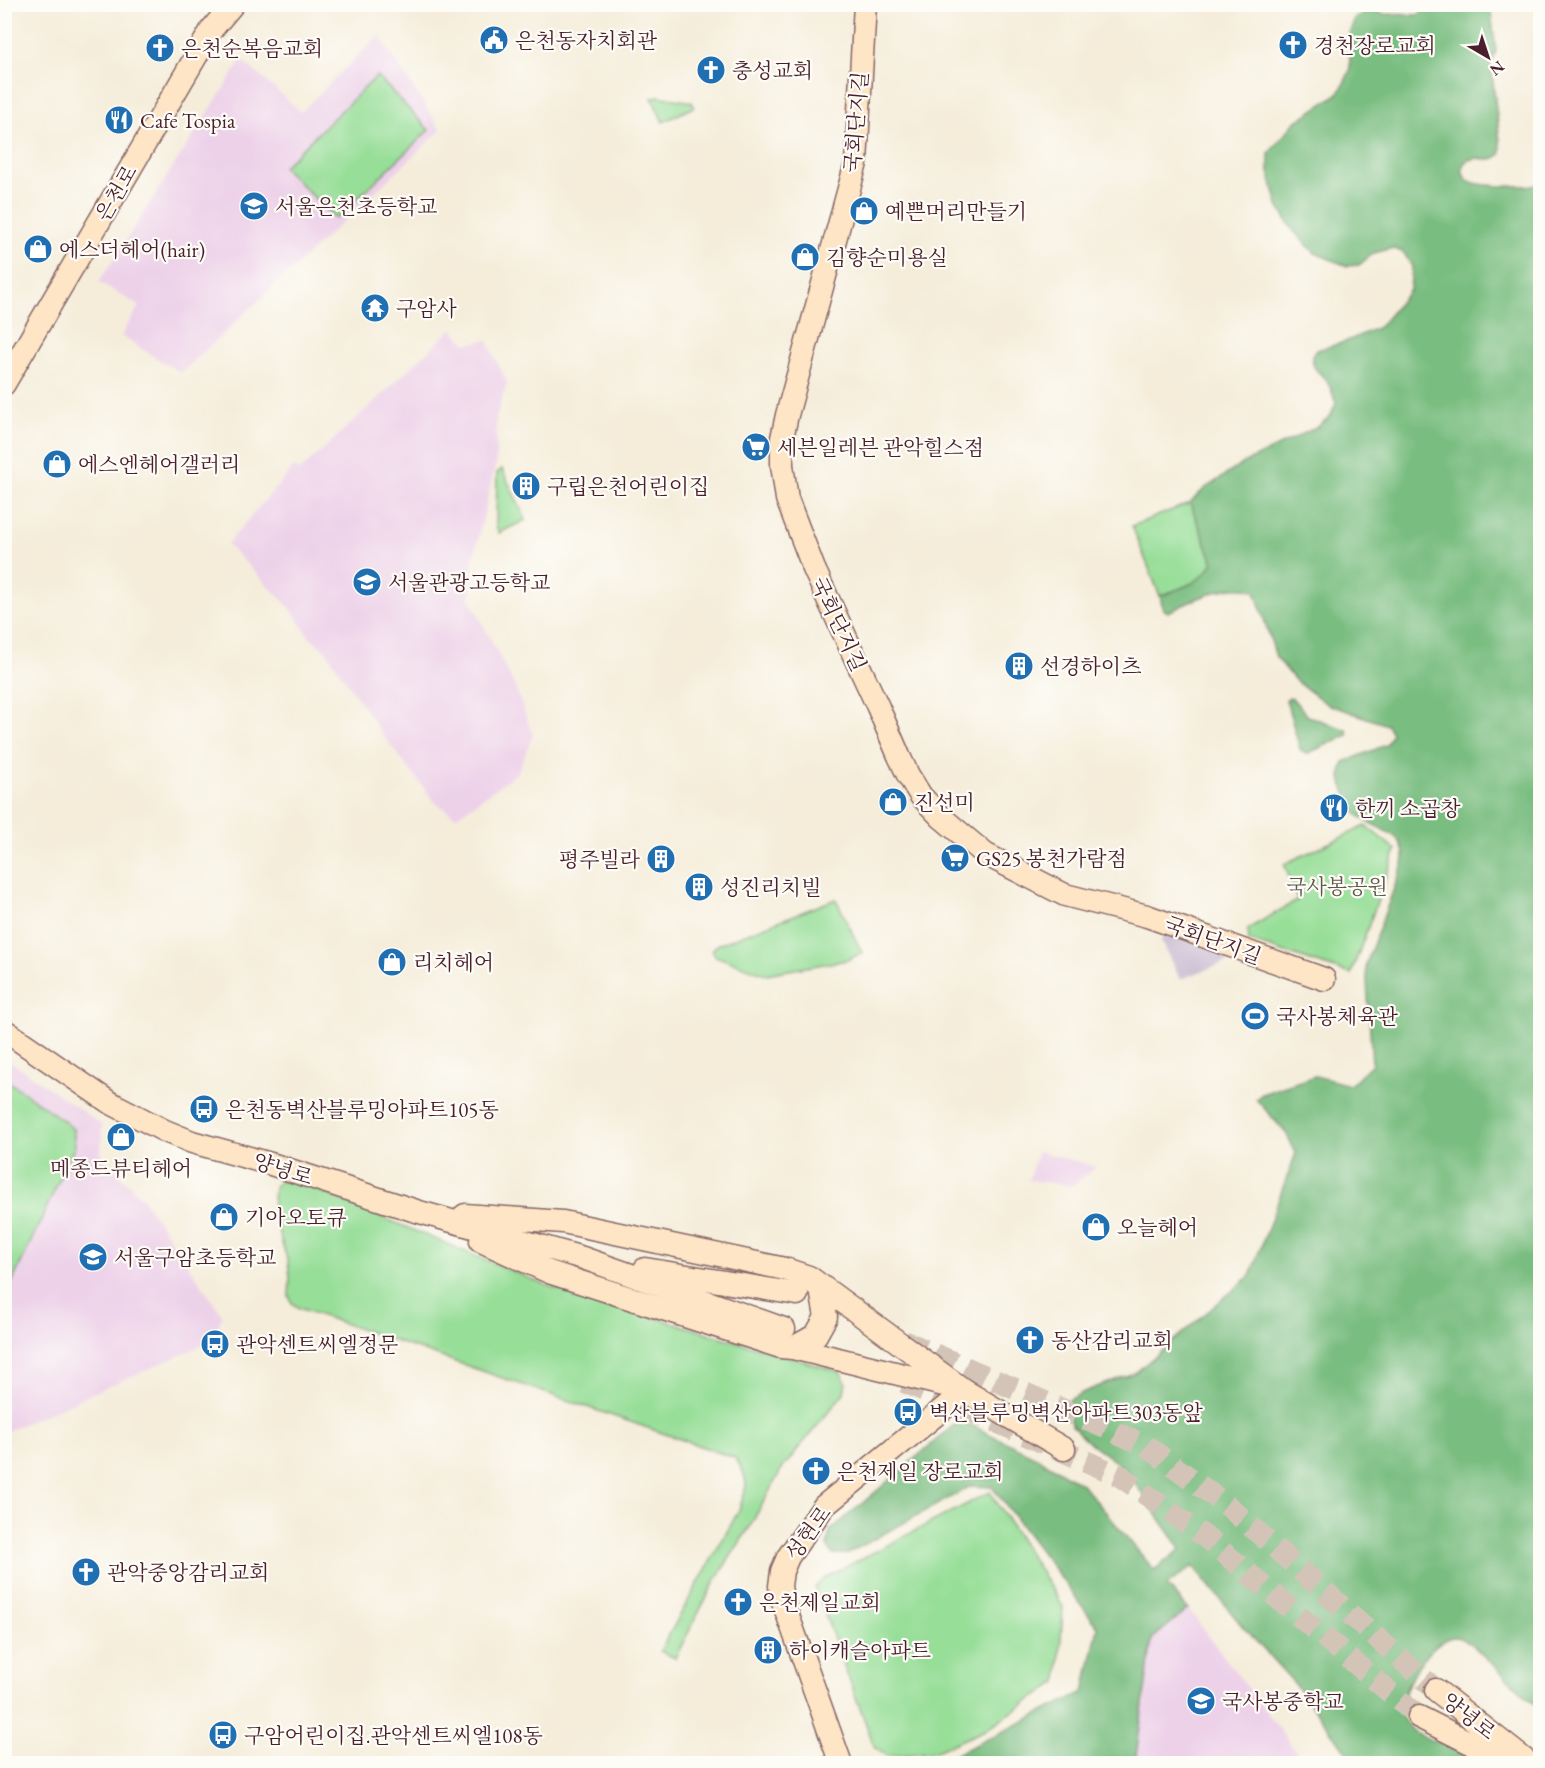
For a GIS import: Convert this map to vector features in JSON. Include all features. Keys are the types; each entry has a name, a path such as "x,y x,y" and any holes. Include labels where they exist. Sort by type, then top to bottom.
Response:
{"main road":[{"name":"은천로","path":"4,384 212,29 233,4"},
{"name":"국회단지길","path":"865,4 856,163 787,415 782,438 782,465 787,499 814,569 899,756 921,796 940,817 985,854 1065,895 1147,916 1324,979"},
{"name":"양녕로","path":"4,1030 109,1102 165,1131 192,1142 271,1164 416,1211 584,1258 789,1339"},
{"path":"416,1211 549,1272 781,1347 789,1339 816,1335 826,1317 821,1290 803,1286"},
{"path":"416,1211 563,1222 785,1269 803,1286 965,1391 1064,1449"},
{"name":"양녕로","path":"584,1258 803,1286"},
{"path":"789,1339 965,1391"},
{"name":"성현로","path":"842,1764 782,1599 780,1586 782,1571 797,1542 824,1506 965,1391"},
{"name":"양녕로","path":"1436,1690 1530,1764"},
{"name":"양녕로","path":"1419,1717 1512,1764"}],"shaded area":[{"name":"서울은천초등학교","path":"379,35 441,130 181,373 121,336 139,306 99,282 242,60 301,112"},
{"name":"서울관광고등학교","path":"452,329 466,344 487,340 507,383 496,418 496,463 472,564 470,599 515,687 533,736 517,773 456,817 435,802 384,737 326,651 309,636 291,609 227,544 294,467 300,471"},
{"path":"1165,933 1229,954 1232,960 1180,979 1161,941"},
{"name":"서울구암초등학교","path":"4,1057 102,1125 101,1156 142,1198 223,1316 210,1342 5,1432"},
{"path":"1038,1151 1096,1167 1072,1186 1028,1180"},
{"name":"국사봉중학교","path":"1188,1609 1305,1763 1135,1764 1152,1639"}],"green space":[{"path":"1430,5 1490,5 1496,51 1491,66 1501,150 1500,155 1496,158 1474,159 1464,163 1465,176 1474,183 1482,184 1540,185 1540,1709 1472,1645 1455,1637 1445,1640 1425,1657 1408,1684 1402,1710 1404,1720 1418,1734 1458,1751 1473,1763 1355,1763 1296,1685 1243,1627 1193,1566 1167,1585 1188,1609 1152,1639 1135,1763 938,1763 1084,1692 1098,1627 992,1487 971,1486 847,1554 833,1554 827,1546 830,1531 954,1425 967,1423 1034,1456 1083,1485 1154,1570 1181,1549 1125,1469 1085,1439 1072,1426 1066,1411 1069,1400 1136,1372 1250,1276 1296,1153 1286,1133 1256,1099 1262,1094 1315,1076 1350,1085 1372,1064 1366,964 1403,864 1404,853 1396,838 1364,820 1355,812 1343,785 1341,774 1344,762 1386,745 1392,733 1387,725 1327,704 1295,680 1276,657 1255,591 1245,588 1223,590 1168,612 1163,609 1160,596 1196,580 1208,570 1213,562 1190,503 1204,489 1244,463 1319,426 1331,415 1336,403 1328,382 1314,367 1312,355 1317,350 1345,342 1379,327 1410,290 1412,267 1404,253 1393,248 1374,253 1359,265 1347,266 1315,253 1292,229 1278,206 1269,171 1269,153 1295,122 1339,93 1350,71 1349,34 1355,18 1369,10 1385,14 1418,15"},
{"path":"377,76 429,130 336,219 283,167"},
{"path":"658,96 692,102 694,107 663,122 652,98"},
{"path":"502,469 526,520 499,533 496,527 497,473"},
{"path":"1190,503 1213,562 1208,570 1196,580 1160,596 1132,526"},
{"path":"1292,698 1308,716 1347,730 1348,735 1306,754 1300,749 1286,700"},
{"name":"국사봉공원","path":"1366,826 1396,850 1351,974 1249,941 1248,929 1298,900 1284,864"},
{"path":"836,899 862,953 847,960 766,974 715,956 712,950 717,945"},
{"path":"5,1079 73,1129 75,1146 9,1289 4,1288"},
{"path":"290,1179 548,1286 840,1372 846,1382 844,1393 781,1470 749,1528 716,1579 675,1658 660,1651 738,1512 744,1497 745,1479 735,1458 299,1308 292,1303 289,1296 288,1262 272,1211 274,1187 280,1181"},
{"path":"990,1492 1063,1607 1058,1682 983,1731 934,1752 887,1756 875,1748 815,1588 824,1578"}],"tunnel":[{"path":"904,1341 1145,1445 1229,1507 1436,1690"},
{"path":"904,1382 1120,1476 1204,1536 1419,1717"}],"place":[{"name":"은천동자치회관","path":"494,40"},
{"name":"경천장로교회","path":"1293,45"},
{"name":"은천순복음교회","path":"160,48"},
{"name":"충성교회","path":"711,70"},
{"name":"Cafe Tospia","path":"119,120"},
{"name":"서울은천초등학교","path":"254,206"},
{"name":"예쁜머리만들기","path":"864,211"},
{"name":"에스더헤어(hair)","path":"38,249"},
{"name":"김향순미용실","path":"805,257"},
{"name":"구암사","path":"375,308"},
{"name":"세븐일레븐 관악힐스점","path":"756,447"},
{"name":"에스엔헤어갤러리","path":"57,464"},
{"name":"구립은천어린이집","path":"526,486"},
{"name":"서울관광고등학교","path":"367,582"},
{"name":"선경하이츠","path":"1019,666"},
{"name":"진선미","path":"893,802"},
{"name":"한끼 소곱창","path":"1334,808"},
{"name":"GS25 봉천가람점","path":"955,858"},
{"name":"평주빌라","path":"661,859"},
{"name":"성진리치빌","path":"699,887"},
{"name":"리치헤어","path":"392,962"},
{"name":"국사봉체육관","path":"1255,1016"},
{"name":"은천동벽산블루밍아파트105동","path":"204,1109"},
{"name":"메종드뷰티헤어","path":"121,1137"},
{"name":"기아오토큐","path":"224,1217"},
{"name":"오늘헤어","path":"1096,1227"},
{"name":"서울구암초등학교","path":"93,1257"},
{"name":"동산감리교회","path":"1030,1340"},
{"name":"관악센트씨엘정문","path":"215,1344"},
{"name":"벽산블루밍벽산아파트303동앞","path":"908,1412"},
{"name":"은천제일 장로교회","path":"816,1471"},
{"name":"관악중앙감리교회","path":"86,1572"},
{"name":"은천제일교회","path":"738,1602"},
{"name":"하이캐슬아파트","path":"768,1650"},
{"name":"국사봉중학교","path":"1201,1701"},
{"name":"구암어린이집.관악센트씨엘108동","path":"223,1735"}]}
